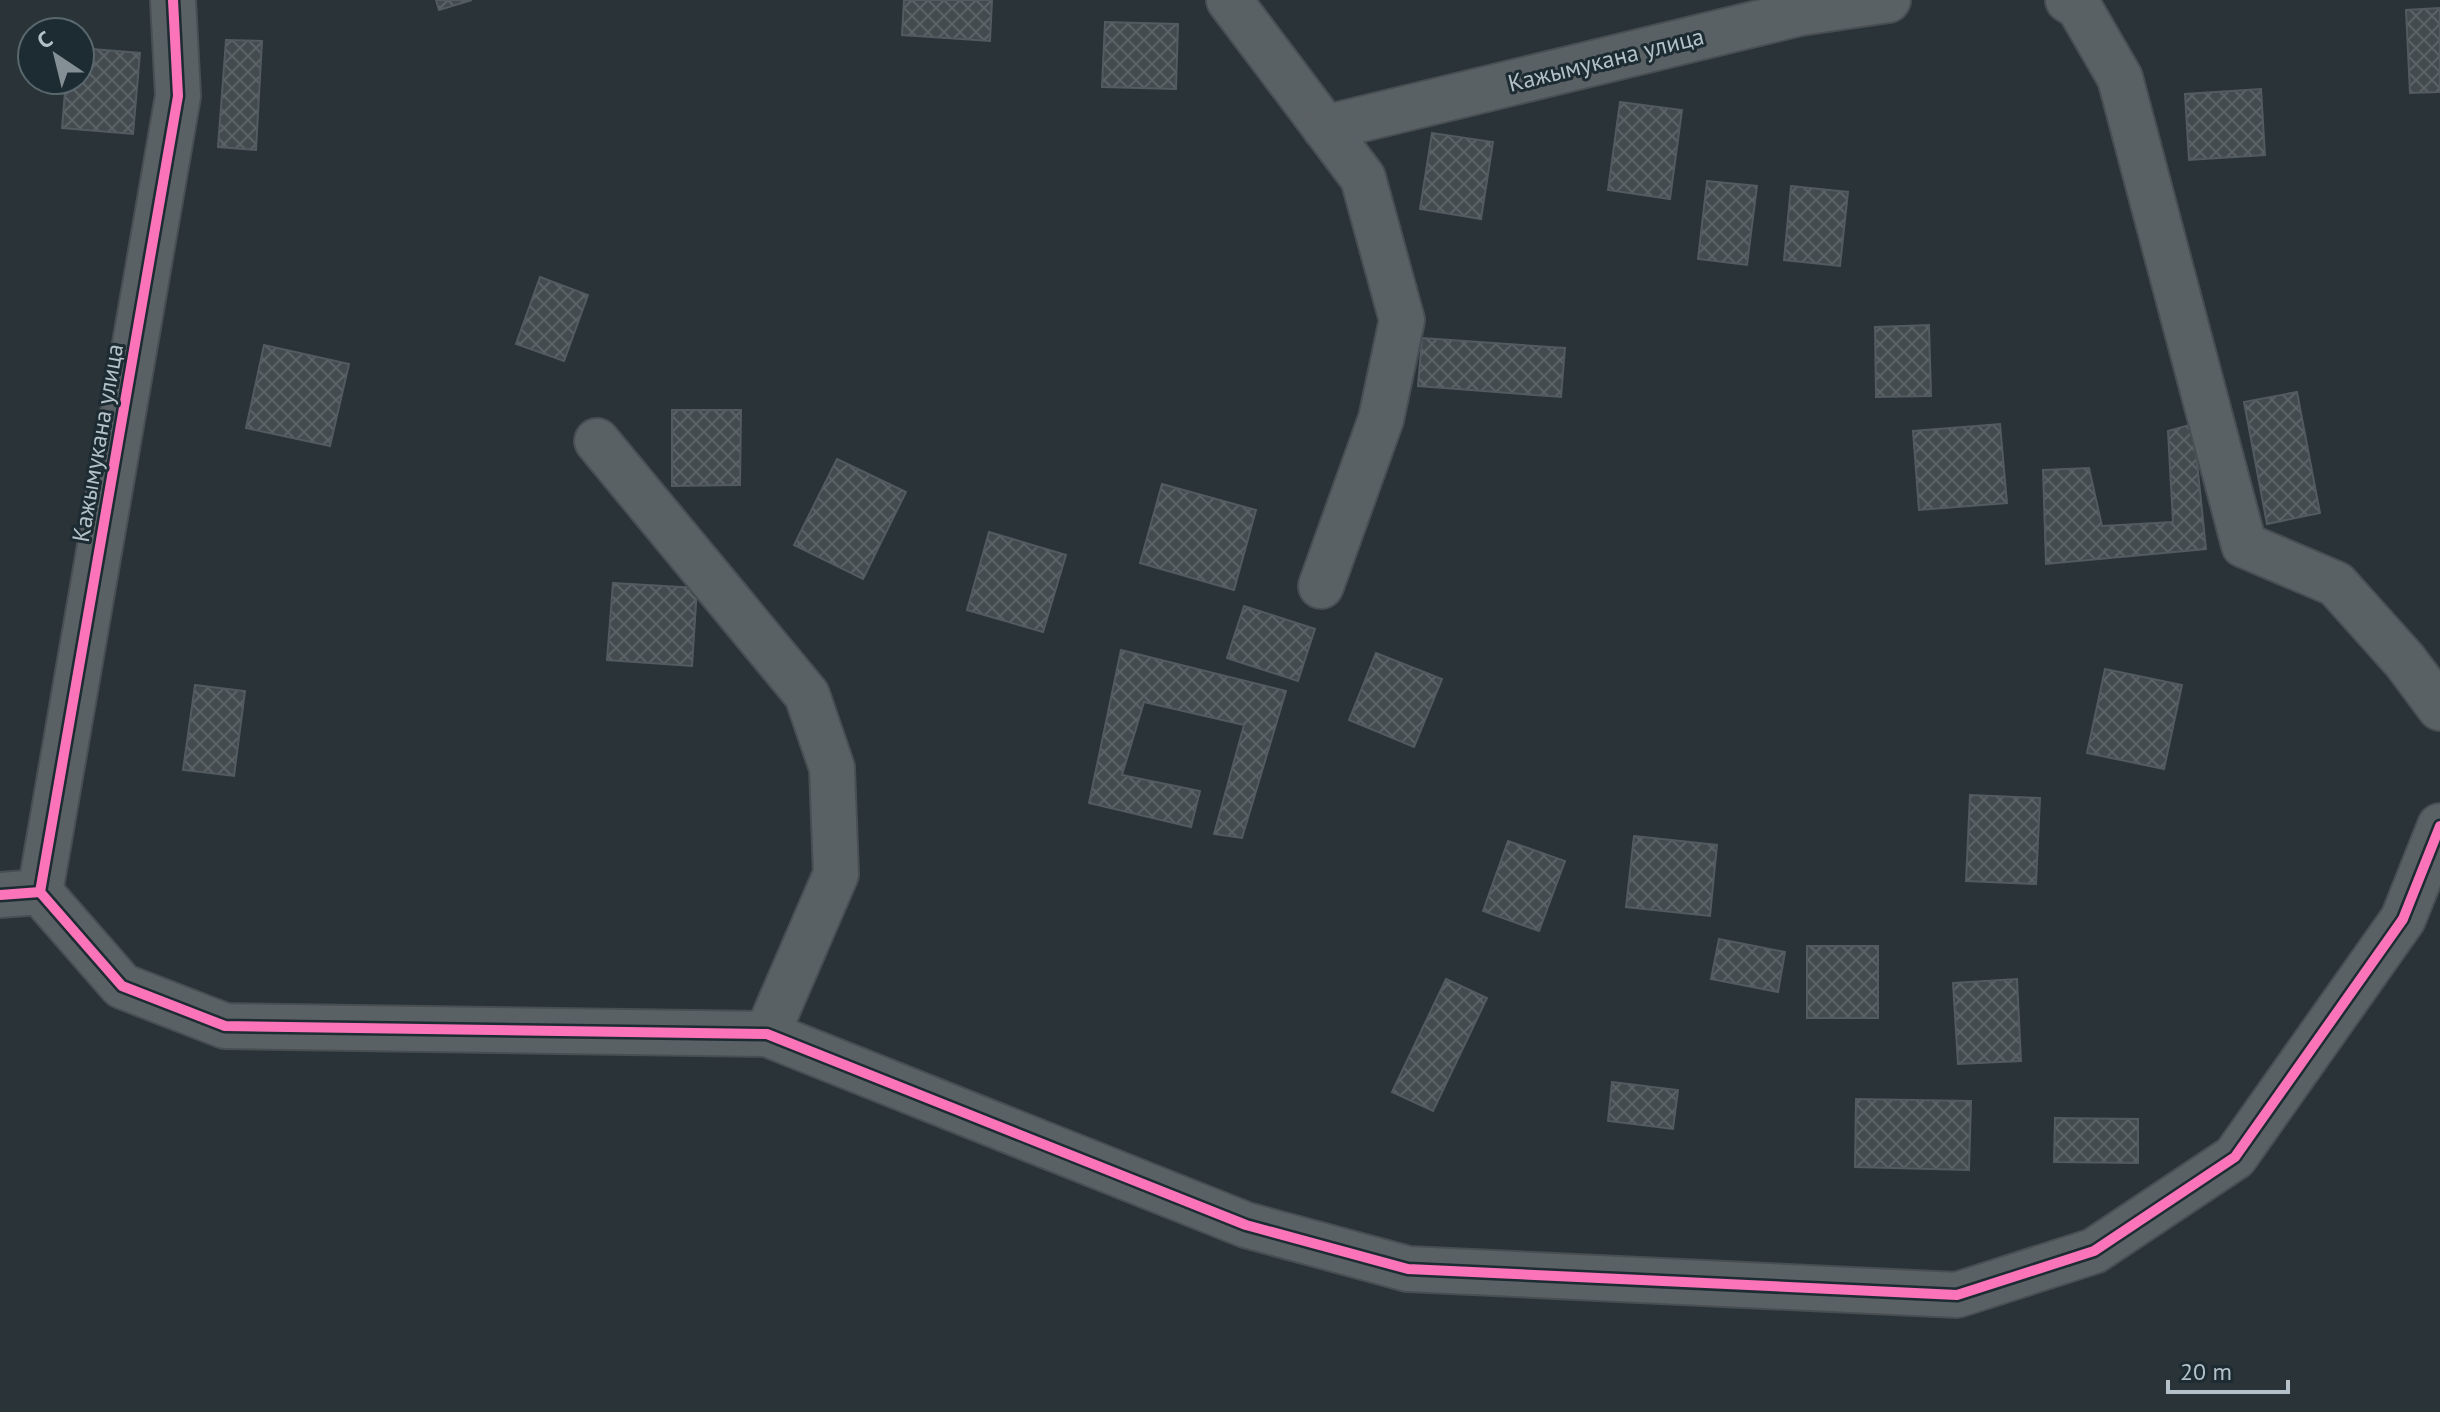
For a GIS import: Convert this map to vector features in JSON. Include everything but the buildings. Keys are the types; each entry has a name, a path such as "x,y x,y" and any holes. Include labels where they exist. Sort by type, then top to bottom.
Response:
{"street":[{"name":"Кажымукана улица","path":"20,893 178,96 173,0"},
{"path":"1229,0 1363,178 1402,320 1381,419 1321,586"},
{"name":"Кажымукана улица","path":"1325,128 1800,13 1888,0"},
{"path":"2074,3 2120,78 2244,545 2336,584 2405,661 2440,708"},
{"path":"597,441 807,695 832,768 836,874 767,1034"},
{"path":"20,893 122,986 225,1026 767,1034 1246,1225 1408,1269 1957,1295 2094,1251 2235,1157 2403,919 2440,826"}],"cycle path":[{"path":"40,892 178,96 173,0"},
{"path":"0,895 40,892 122,986 225,1026 767,1034 1246,1225 1408,1269 1957,1295 2094,1251 2235,1157 2403,919 2440,826"}]}
